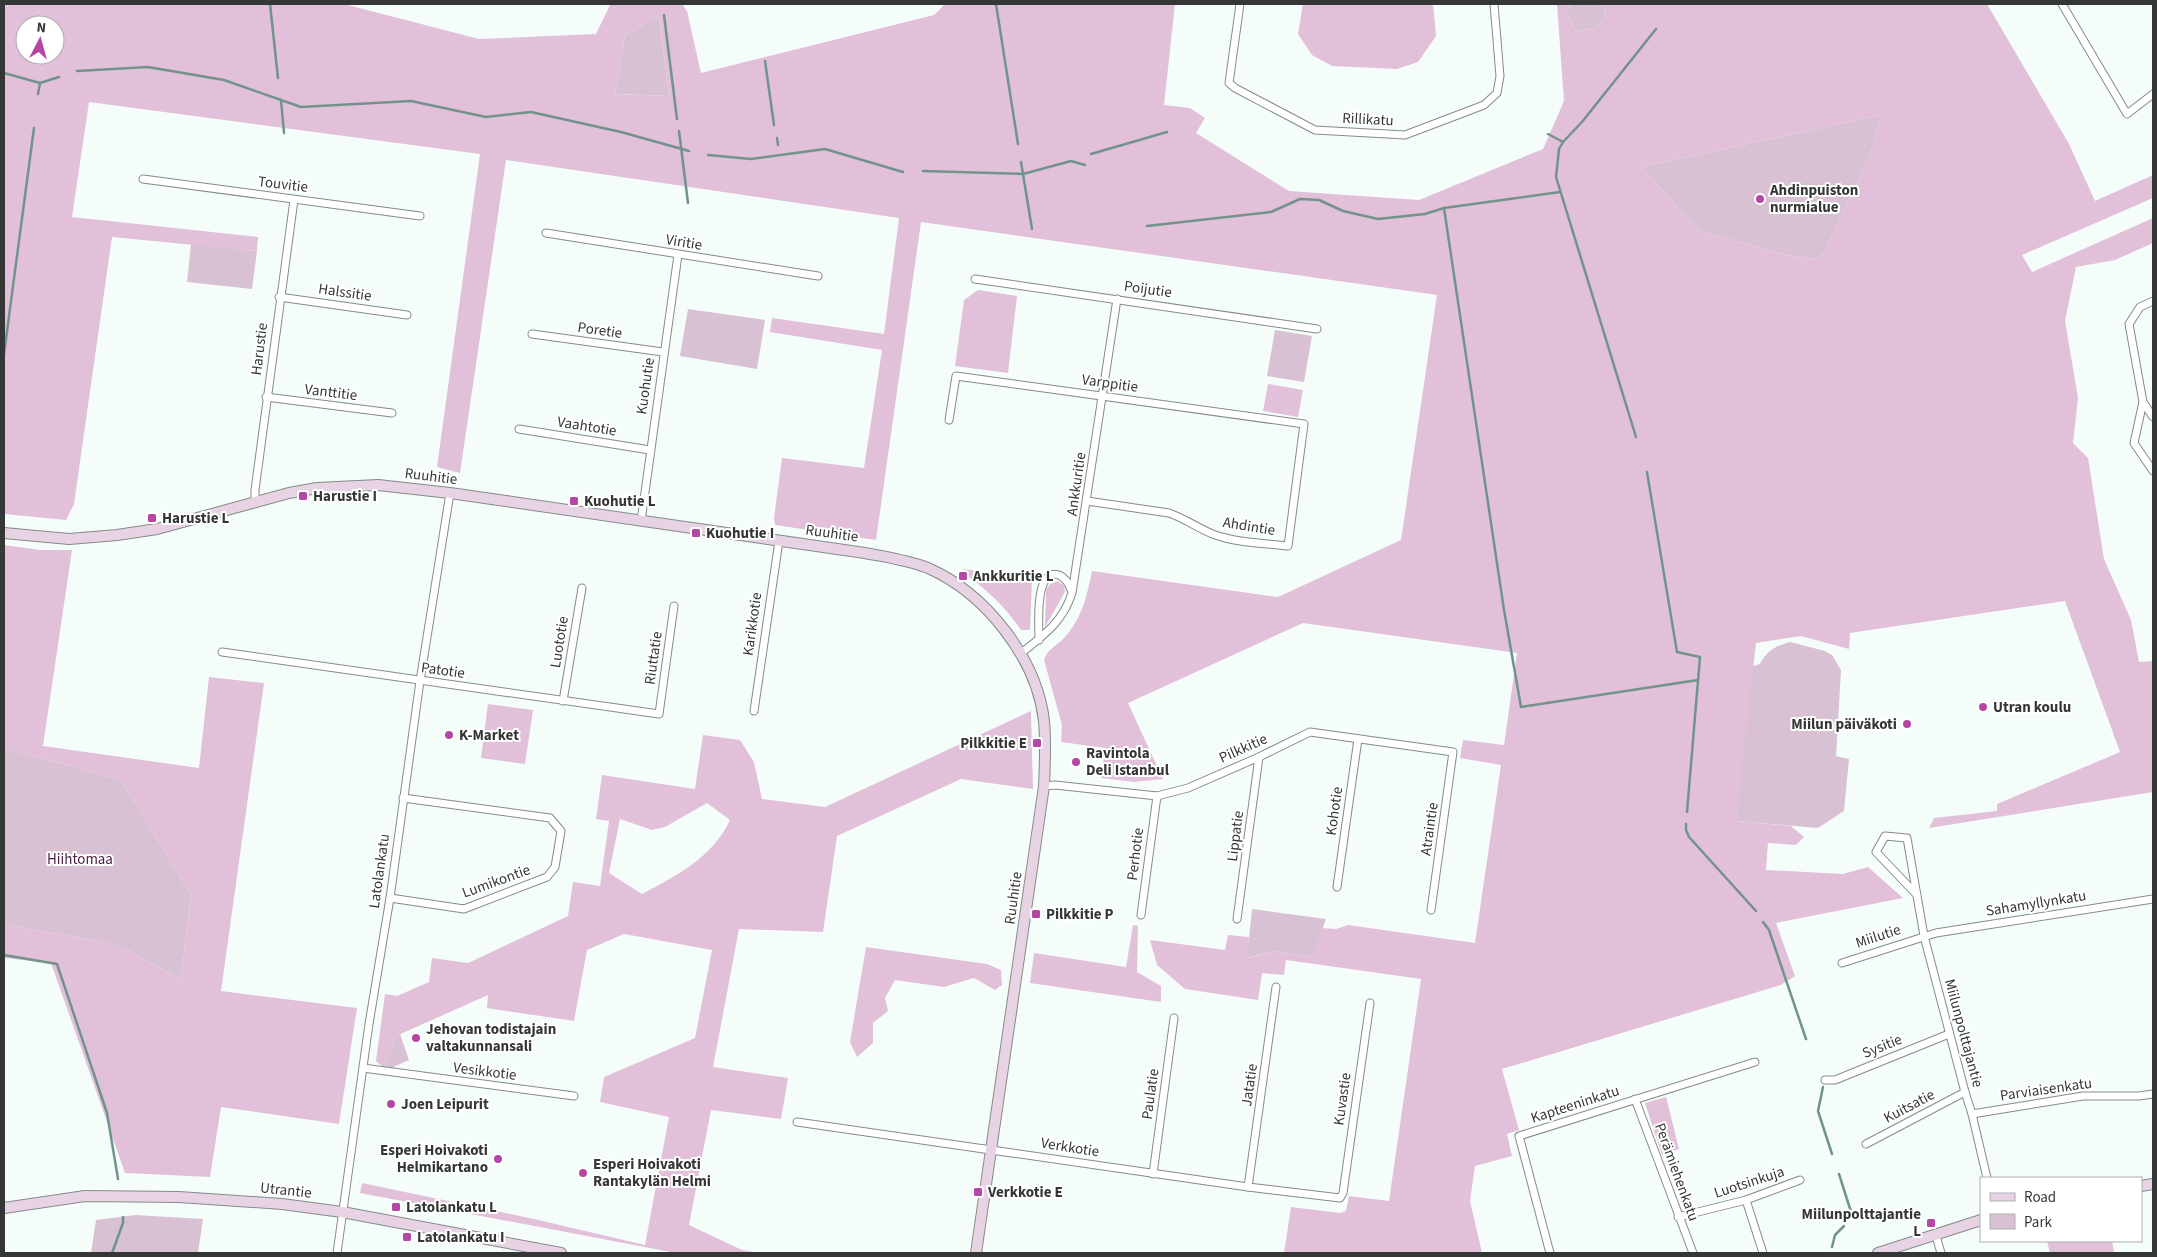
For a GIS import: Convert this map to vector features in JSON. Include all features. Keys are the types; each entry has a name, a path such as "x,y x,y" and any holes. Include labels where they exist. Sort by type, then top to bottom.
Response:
{"street":[{"name":"Rillikatu","path":"1240,4 1229,83 1235,88 1315,130 1405,135 1484,105 1497,92 1500,76 1494,4"},
{"path":"2062,4 2127,114 2153,94"},
{"name":"Touvitie","path":"143,179 420,216"},
{"name":"Harustie","path":"256,503 254,490 279,297 294,200"},
{"name":"Viritie","path":"546,233 818,276"},
{"name":"Kuohutie","path":"640,521 678,255"},
{"name":"Poijutie","path":"974,279 1317,328"},
{"name":"Halssitie","path":"279,297 407,315"},
{"name":"Ankkuritie","path":"1020,654 1056,624 1066,608 1072,593 1117,299"},
{"path":"2153,301 2140,307 2129,324 2143,402 2134,443 2153,471"},
{"name":"Poretie","path":"532,334 663,352"},
{"name":"Varppitie","path":"949,420 956,376 1304,424"},
{"name":"Vanttitie","path":"266,397 392,413"},
{"path":"2143,402 2153,417"},
{"name":"Ahdintie","path":"1087,501 1170,513 1214,535 1288,546 1304,424"},
{"name":"Vaahtotie","path":"519,429 650,450"},
{"name":"Ruuhitie","path":"4,533 69,539 117,535 157,529 317,488 351,485 407,487 779,540 902,560 928,568 951,581 989,612 1006,632 1032,674 1044,719 1044,786 976,1253"},
{"name":"Latolankatu","path":"337,1253 420,681 450,493"},
{"name":"Karikkotie","path":"754,711 779,540"},
{"path":"1039,640 1040,600 1044,581 1050,575 1058,574 1069,584 1072,593"},
{"name":"Luototie","path":"563,701 582,588"},
{"name":"Riuttatie","path":"659,714 674,606"},
{"name":"Patotie","path":"222,652 659,714"},
{"name":"Pilkkitie","path":"1044,786 1055,785 1157,796 1188,788 1310,732 1453,752"},
{"name":"Kohotie","path":"1337,887 1358,739"},
{"name":"Atraintie","path":"1431,910 1453,752"},
{"name":"Lippatie","path":"1238,919 1259,757"},
{"name":"Perhotie","path":"1141,915 1157,796"},
{"name":"Lumikontie","path":"390,898 464,909 548,877 555,867 560,831 550,818 403,798"},
{"name":"Miilunpolttajantie","path":"1916,895 1876,852 1885,836 1907,838 1924,936 1972,1114 1987,1177"},
{"name":"Sahamyllynkatu","path":"1924,936 2153,899"},
{"name":"Miilutie","path":"1842,963 1924,936"},
{"name":"Jatatie","path":"1248,1187 1276,987"},
{"name":"Kuvastie","path":"1340,1198 1343,1193 1370,1003"},
{"name":"Paulatie","path":"1153,1174 1174,1018"},
{"name":"Sysitie","path":"1825,1080 1835,1080 1949,1034"},
{"name":"Kapteeninkatu","path":"1550,1253 1519,1136 1755,1062"},
{"name":"Vesikkotie","path":"363,1068 574,1096"},
{"name":"Kuitsatie","path":"1866,1144 1965,1092"},
{"name":"Parviaisenkatu","path":"1972,1114 2083,1096 2139,1096 2153,1094"},
{"name":"Perämiehenkatu","path":"1635,1099 1693,1253"},
{"name":"Verkkotie","path":"796,1122 992,1149 1153,1174 1340,1198"},
{"name":"Luotsinkuja","path":"1678,1217 1746,1200 1800,1180"},
{"name":"Utrantie","path":"4,1208 85,1196 170,1197 282,1204 342,1212 561,1253"},
{"path":"1746,1200 1763,1253"},
{"path":"1878,1253 1980,1220"},
{"path":"1936,1236 1941,1253"}],"green space":[{"path":"1571,4 1604,4 1605,18 1593,29 1576,31 1567,14"},
{"path":"659,16 669,96 615,94 625,35"},
{"name":"Ahdinpuiston nurmialue","path":"1881,115 1870,156 1824,252 1816,259 1787,255 1699,231 1641,167"},
{"path":"191,244 257,251 252,289 187,282"},
{"path":"688,309 765,320 757,369 680,356"},
{"path":"1275,330 1312,336 1304,382 1267,376"},
{"path":"1790,642 1825,651 1832,655 1841,670 1836,756 1849,759 1844,811 1818,828 1736,821 1747,668 1760,664 1772,649"},
{"name":"Hiihtomaa","path":"4,748 121,780 191,895 181,980 126,949 103,942 4,924"},
{"path":"1252,909 1326,919 1313,957 1273,951 1247,958"},
{"path":"400,1034 409,1060 391,1068 384,1068 396,1036"},
{"path":"135,1215 203,1219 198,1253 91,1253 96,1220"}],"shaded area":[{"path":"4,4 344,4 479,39 596,34 610,5 682,4 687,11 701,73 934,15 945,4 1175,4 1164,105 1190,108 1205,118 1196,133 1289,191 1419,200 1543,149 1564,101 1557,4 1571,4 1567,14 1576,31 1593,29 1605,18 1604,4 1987,4 2069,144 2095,201 2153,175 2153,198 2022,255 2032,272 2153,218 2153,243 2115,260 2076,267 2065,321 2078,398 2073,443 2088,458 2104,559 2131,620 2139,662 2153,661 2153,792 1929,828 1934,818 1997,811 1997,804 2120,752 2065,601 1850,633 1849,649 1801,636 1756,643 1736,821 1791,826 1804,837 1796,845 1768,843 1766,870 1843,874 1868,867 1903,898 1776,923 1795,976 1781,985 1502,1069 1519,1130 1507,1134 1512,1156 1475,1166 1470,1201 1482,1253 1284,1253 1291,1207 1340,1213 1346,1211 1349,1196 1389,1201 1421,979 1286,960 1284,975 1262,973 1258,1000 1185,989 1157,965 1150,940 1225,950 1228,935 1249,937 1248,958 1273,951 1313,957 1322,928 1336,929 1348,925 1475,943 1501,765 1460,758 1463,740 1504,745 1517,653 1303,623 1128,703 1163,779 1134,782 1101,778 1105,748 1061,742 1062,725 1044,660 1050,650 1065,637 1076,622 1086,598 1092,571 1278,597 1401,540 1437,295 921,222 876,540 775,525 774,518 782,458 864,468 882,350 770,332 772,318 884,334 899,218 506,160 460,473 437,467 480,154 89,102 72,217 258,237 257,251 112,237 74,504 66,520 4,514","holes":["659,16 669,96 615,94 625,35","1881,115 1870,156 1824,252 1816,259 1787,255 1699,231 1641,167"]},
{"path":"1303,4 1433,4 1436,36 1418,62 1397,69 1332,66 1312,55 1298,34"},
{"path":"978,290 1017,296 1008,373 955,366 964,300"},
{"path":"1268,384 1303,390 1298,417 1263,411"},
{"path":"4,545 40,550 72,550 43,746 199,768 209,677 264,683 221,991 357,1008 339,1124 221,1107 210,1177 125,1173 51,963 4,958 4,924 103,942 126,949 181,980 191,895 121,780 4,748"},
{"path":"964,569 1032,580 1030,630 1021,630 1008,612 994,598 962,572"},
{"path":"1058,581 1064,586 1065,592 1045,627 1046,590 1050,584"},
{"path":"488,704 533,710 525,764 481,758"},
{"path":"1031,711 1033,789 961,779 837,836 823,932 739,929 713,1067 788,1078 781,1119 711,1110 689,1225 742,1250 759,1253 676,1253 360,1193 362,1183 534,1219 645,1245 669,1117 600,1102 604,1077 695,1038 712,950 624,934 587,950 574,1021 487,1008 488,995 396,1036 384,1068 376,1061 385,994 397,996 429,982 432,958 468,963 568,916 573,882 600,886 609,821 596,819 602,775 695,789 703,735 740,740 754,762 762,799 825,807","holes":["707,803 730,820 723,833 704,855 668,880 642,894 609,873 620,819 652,830 665,827"]},
{"path":"1133,925 1138,926 1137,972 1161,986 1161,1002 1030,983 1034,953 1126,967"},
{"path":"866,947 987,964 1001,970 1002,985 995,990 974,978 944,987 895,980 885,998 888,1011 873,1023 873,1043 857,1057 850,1042"},
{"path":"1666,1097 1679,1149 1662,1155 1645,1103"},
{"path":"2047,1242 2112,1242 2114,1253 2050,1253"}],"waterway":[{"path":"270,4 278,78"},
{"path":"996,4 1018,144"},
{"path":"664,15 677,119"},
{"path":"1636,437 1556,177 1559,149 1563,142 1582,122 1656,29"},
{"path":"765,61 774,125"},
{"path":"77,71 148,67 224,80 301,107 411,101 486,117 531,112 621,132 689,151"},
{"path":"4,73 40,83 59,77"},
{"path":"38,94 40,83"},
{"path":"281,100 284,133"},
{"path":"4,354 34,128"},
{"path":"679,131 688,203"},
{"path":"1091,154 1167,132"},
{"path":"1548,134 1563,142"},
{"path":"777,138 778,145"},
{"path":"708,155 751,159 825,149 903,172"},
{"path":"923,171 1023,174 1071,161 1085,165"},
{"path":"1021,162 1032,229"},
{"path":"1147,226 1271,212 1300,199 1319,200 1343,211 1378,219 1425,214 1444,208 1560,192"},
{"path":"1444,208 1504,610 1521,707 1698,680"},
{"path":"1647,472 1677,652 1700,657 1687,812"},
{"path":"1686,824 1689,837 1756,911"},
{"path":"1763,922 1769,930 1806,1039"},
{"path":"4,955 57,964 107,1113 118,1179"},
{"path":"1823,1087 1818,1111 1832,1154"},
{"path":"1839,1174 1852,1218"},
{"path":"112,1253 123,1223 123,1217"},
{"path":"1832,1247 1835,1235 1844,1226"}],"place":[{"name":"Ahdinpuiston nurmialue","path":"1760,199"},
{"name":"Harustie I","path":"303,496"},
{"name":"Kuohutie L","path":"574,501"},
{"name":"Harustie L","path":"152,518"},
{"name":"Kuohutie I","path":"696,533"},
{"name":"Ankkuritie L","path":"963,576"},
{"name":"Utran koulu","path":"1983,707"},
{"name":"Miilun päiväkoti","path":"1907,724"},
{"name":"K-Market","path":"449,735"},
{"name":"Pilkkitie E","path":"1037,743"},
{"name":"Ravintola Deli Istanbul","path":"1076,762"},
{"name":"Pilkkitie P","path":"1036,914"},
{"name":"Jehovan todistajain valtakunnansali","path":"416,1038"},
{"name":"Joen Leipurit","path":"391,1104"},
{"name":"Esperi Hoivakoti Helmikartano","path":"498,1159"},
{"name":"Esperi Hoivakoti Rantakylän Helmi","path":"583,1173"},
{"name":"Verkkotie E","path":"978,1192"},
{"name":"Latolankatu L","path":"396,1207"},
{"name":"Miilunpolttajantie L","path":"1931,1223"},
{"name":"Latolankatu I","path":"407,1237"}]}
